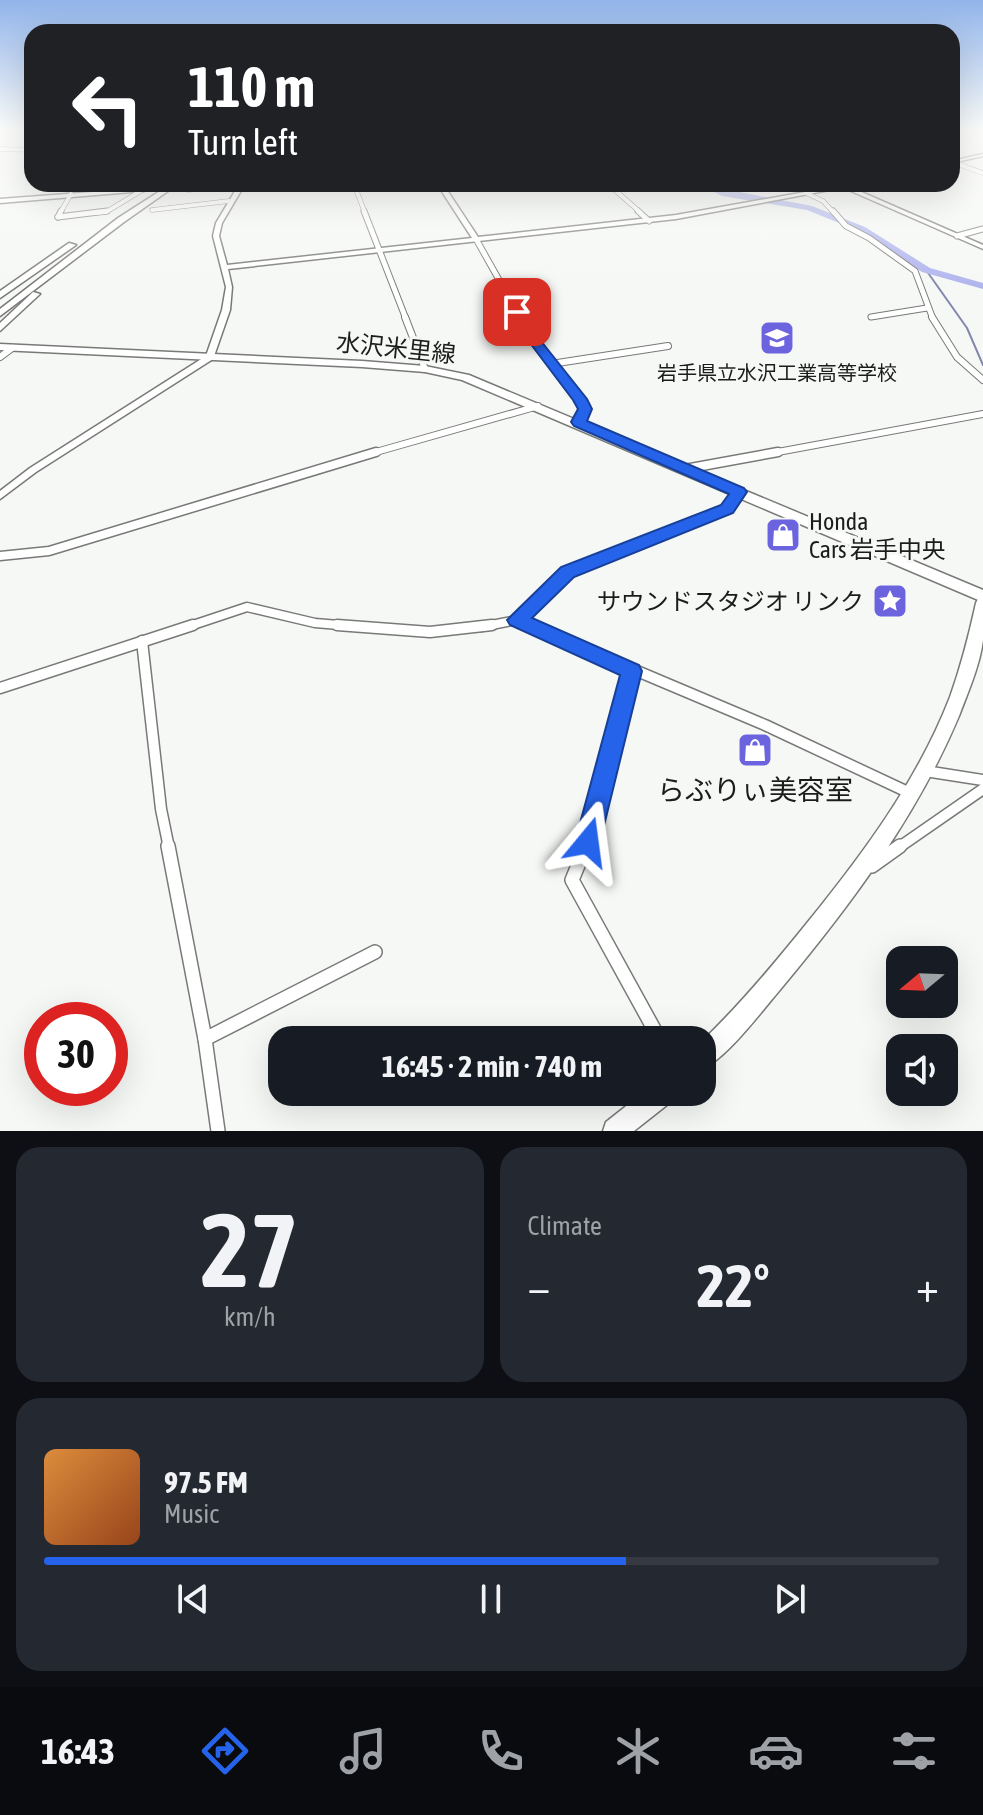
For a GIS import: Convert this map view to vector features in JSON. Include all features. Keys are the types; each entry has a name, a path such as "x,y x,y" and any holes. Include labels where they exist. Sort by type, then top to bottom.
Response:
{"main road":[{"path":"0,295 91,233 160,192"},
{"path":"0,313 162,192"},
{"path":"858,192 983,247"},
{"path":"0,328 121,220"},
{"name":"水沢米里線","path":"6,347 425,369 465,377 579,422 983,596"},
{"path":"716,1042 777,977 859,875 913,794 963,680 983,603"},
{"path":"615,1131 646,1106"}],"street":[{"path":"0,201 100,192"},
{"path":"71,194 58,217 106,212 139,192"},
{"path":"0,496 33,470 210,357 226,310 229,287 216,236 229,201 236,192"},
{"path":"357,192 425,369"},
{"path":"445,192 476,239 531,337 585,409 579,422"},
{"path":"617,192 649,221"},
{"path":"226,267 649,221 810,192"},
{"path":"806,193 823,201 843,221 915,271 927,308 957,357 983,380"},
{"path":"152,210 229,201"},
{"path":"957,236 983,229"},
{"path":"871,317 927,308"},
{"path":"551,364 668,346"},
{"path":"0,357 6,347"},
{"path":"0,556 49,551 287,477 538,406"},
{"path":"685,469 983,414"},
{"path":"0,688 247,607 315,623 430,632 463,630 517,620 567,572 727,509 739,492"},
{"path":"517,620 815,746 913,794"},
{"path":"142,641 161,809 205,1039 218,1131"},
{"path":"632,671 588,842 572,880 652,1026"},
{"path":"924,771 983,780"},
{"path":"859,875 983,789"},
{"path":"205,1039 375,952"}],"waterway":[{"path":"720,192 809,208 862,229 926,270 983,286"},
{"path":"926,270 967,328 983,365"}],"place":[{"name":"岩手県立水沢工業高等学校","path":"777,338"},
{"name":"Honda Cars 岩手中央","path":"783,535"},
{"name":"サウンドスタジオ リンク","path":"890,601"},
{"name":"らぶりぃ美容室","path":"755,750"}],"route":[{"path":"517,312 531,337 580,399 585,409 579,422 739,492 727,509 567,572 517,620 632,671 588,842"}]}
